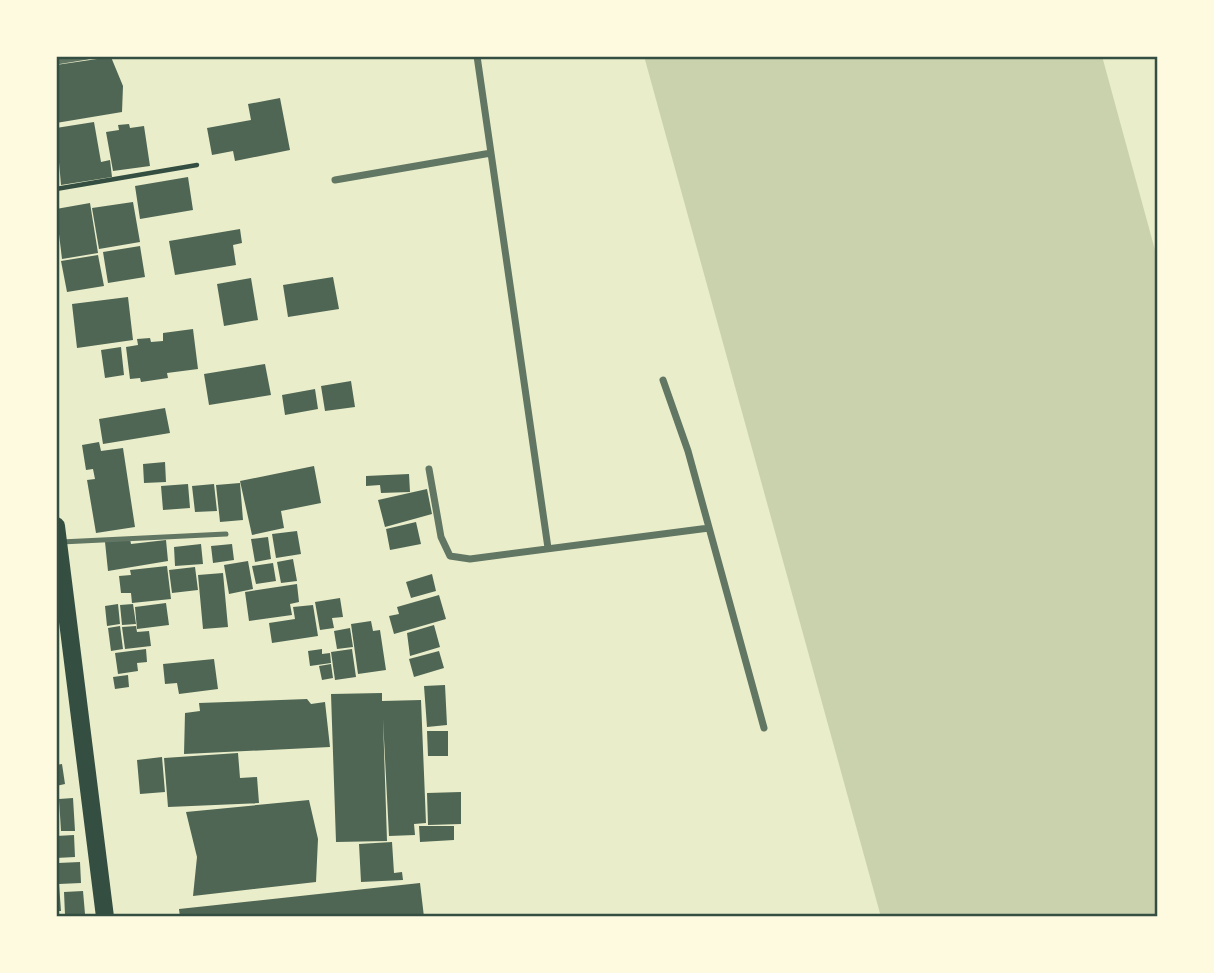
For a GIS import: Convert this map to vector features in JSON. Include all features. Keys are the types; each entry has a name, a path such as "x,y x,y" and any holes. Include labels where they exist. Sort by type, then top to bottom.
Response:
{"main road":[{"path":"57,534 104,917"}],"street":[{"path":"56,61 88,56"},
{"path":"477,56 548,548"},
{"path":"335,180 491,153"},
{"path":"663,380 709,528 764,728"},
{"path":"429,469 441,537 450,555 470,559 709,528"}],"lane":[{"path":"57,534 226,534"}],"path":[{"path":"56,189 197,166"}],"green space":[{"path":"644,56 1102,56 1158,261 1158,917 881,917"}],"building":[{"path":"111,57 123,86 122,112 56,123 56,65"},
{"path":"280,98 290,150 235,161 233,151 212,155 207,128 251,120 248,104"},
{"path":"94,122 101,162 110,160 112,177 61,185 56,128"},
{"path":"129,124 130,128 144,126 150,166 113,171 106,132 119,130 118,125"},
{"path":"188,177 193,210 140,219 135,186"},
{"path":"133,202 140,242 99,249 92,208"},
{"path":"90,203 98,253 62,259 56,209"},
{"path":"240,229 242,243 233,245 236,265 175,275 169,241"},
{"path":"140,246 145,277 108,283 103,252"},
{"path":"98,255 104,286 67,292 61,261"},
{"path":"333,277 339,309 288,317 283,285"},
{"path":"251,278 258,320 224,326 217,284"},
{"path":"128,297 133,340 77,348 72,304"},
{"path":"193,329 198,369 167,373 168,378 141,382 140,378 130,379 126,347 138,345 137,339 163,341 163,333"},
{"path":"121,347 124,375 105,378 101,350"},
{"path":"265,364 271,395 209,405 204,374"},
{"path":"351,381 355,407 325,411 321,386"},
{"path":"315,389 318,409 285,415 282,395"},
{"path":"165,408 170,433 103,444 99,419"},
{"path":"99,442 101,451 123,448 135,527 96,533 87,480 95,479 93,469 86,470 82,445"},
{"path":"165,462 166,482 144,483 143,464"},
{"path":"314,466 321,503 281,511 284,528 252,535 240,481"},
{"path":"409,474 410,492 381,493 380,485 366,486 366,476"},
{"path":"240,483 243,520 220,522 216,485"},
{"path":"188,484 190,508 163,510 161,486"},
{"path":"214,484 217,511 195,512 192,486"},
{"path":"427,489 432,514 385,527 378,500"},
{"path":"416,522 421,544 390,550 386,529"},
{"path":"297,531 301,554 276,558 272,534"},
{"path":"268,537 271,559 255,562 251,539"},
{"path":"130,539 131,544 166,540 168,561 108,571 105,542"},
{"path":"201,544 203,564 175,566 174,547"},
{"path":"232,544 234,560 213,563 211,546"},
{"path":"293,559 297,581 281,583 277,562"},
{"path":"248,561 253,589 229,594 224,565"},
{"path":"273,563 276,581 256,584 252,566"},
{"path":"167,566 171,599 132,603 131,593 121,593 119,576 131,575 130,570"},
{"path":"195,567 198,590 172,593 169,570"},
{"path":"223,573 228,627 203,629 198,575"},
{"path":"432,574 436,591 411,598 406,582"},
{"path":"297,584 299,602 290,604 292,615 249,621 245,592"},
{"path":"439,595 446,619 394,634 389,616 399,614 397,607"},
{"path":"340,598 343,617 332,618 334,628 320,630 315,602"},
{"path":"166,603 169,625 137,629 135,607"},
{"path":"118,604 120,624 107,626 105,606"},
{"path":"133,604 136,624 122,625 120,605"},
{"path":"313,605 318,636 272,643 269,623 295,619 293,607"},
{"path":"371,621 373,631 380,630 386,670 358,674 351,624"},
{"path":"434,625 440,647 410,656 407,633"},
{"path":"120,626 123,649 111,651 108,628"},
{"path":"136,626 137,632 149,631 151,646 125,649 122,627"},
{"path":"350,628 353,647 337,649 334,631"},
{"path":"146,649 147,662 137,663 138,671 118,674 115,653"},
{"path":"322,649 322,654 330,653 331,663 310,666 308,651"},
{"path":"352,649 356,677 335,680 331,652"},
{"path":"439,651 444,668 414,677 409,659"},
{"path":"214,659 218,689 179,694 177,683 165,684 163,664"},
{"path":"331,664 333,678 322,680 319,666"},
{"path":"128,675 129,687 115,689 113,677"},
{"path":"445,685 447,725 427,727 424,686"},
{"path":"382,693 382,701 421,700 426,823 414,824 415,835 389,836 383,719 387,841 336,842 331,694"},
{"path":"307,699 311,704 325,702 330,747 184,754 185,713 200,711 199,703"},
{"path":"427,731 448,731 448,756 428,756"},
{"path":"238,753 240,778 257,777 259,803 168,807 164,758"},
{"path":"162,757 165,792 140,794 137,760"},
{"path":"62,764 65,784 56,786 56,765"},
{"path":"461,792 461,824 428,825 427,793"},
{"path":"73,798 75,831 61,831 59,799"},
{"path":"309,800 318,839 316,882 193,896 197,857 186,812"},
{"path":"419,826 454,826 454,840 420,842"},
{"path":"74,835 75,857 56,858 56,836"},
{"path":"392,842 394,873 402,872 403,880 361,882 359,844"},
{"path":"80,862 81,883 59,884 61,911 56,911 58,863"},
{"path":"420,883 424,917 180,917 179,909"},
{"path":"83,891 85,914 65,915 64,892"}]}
